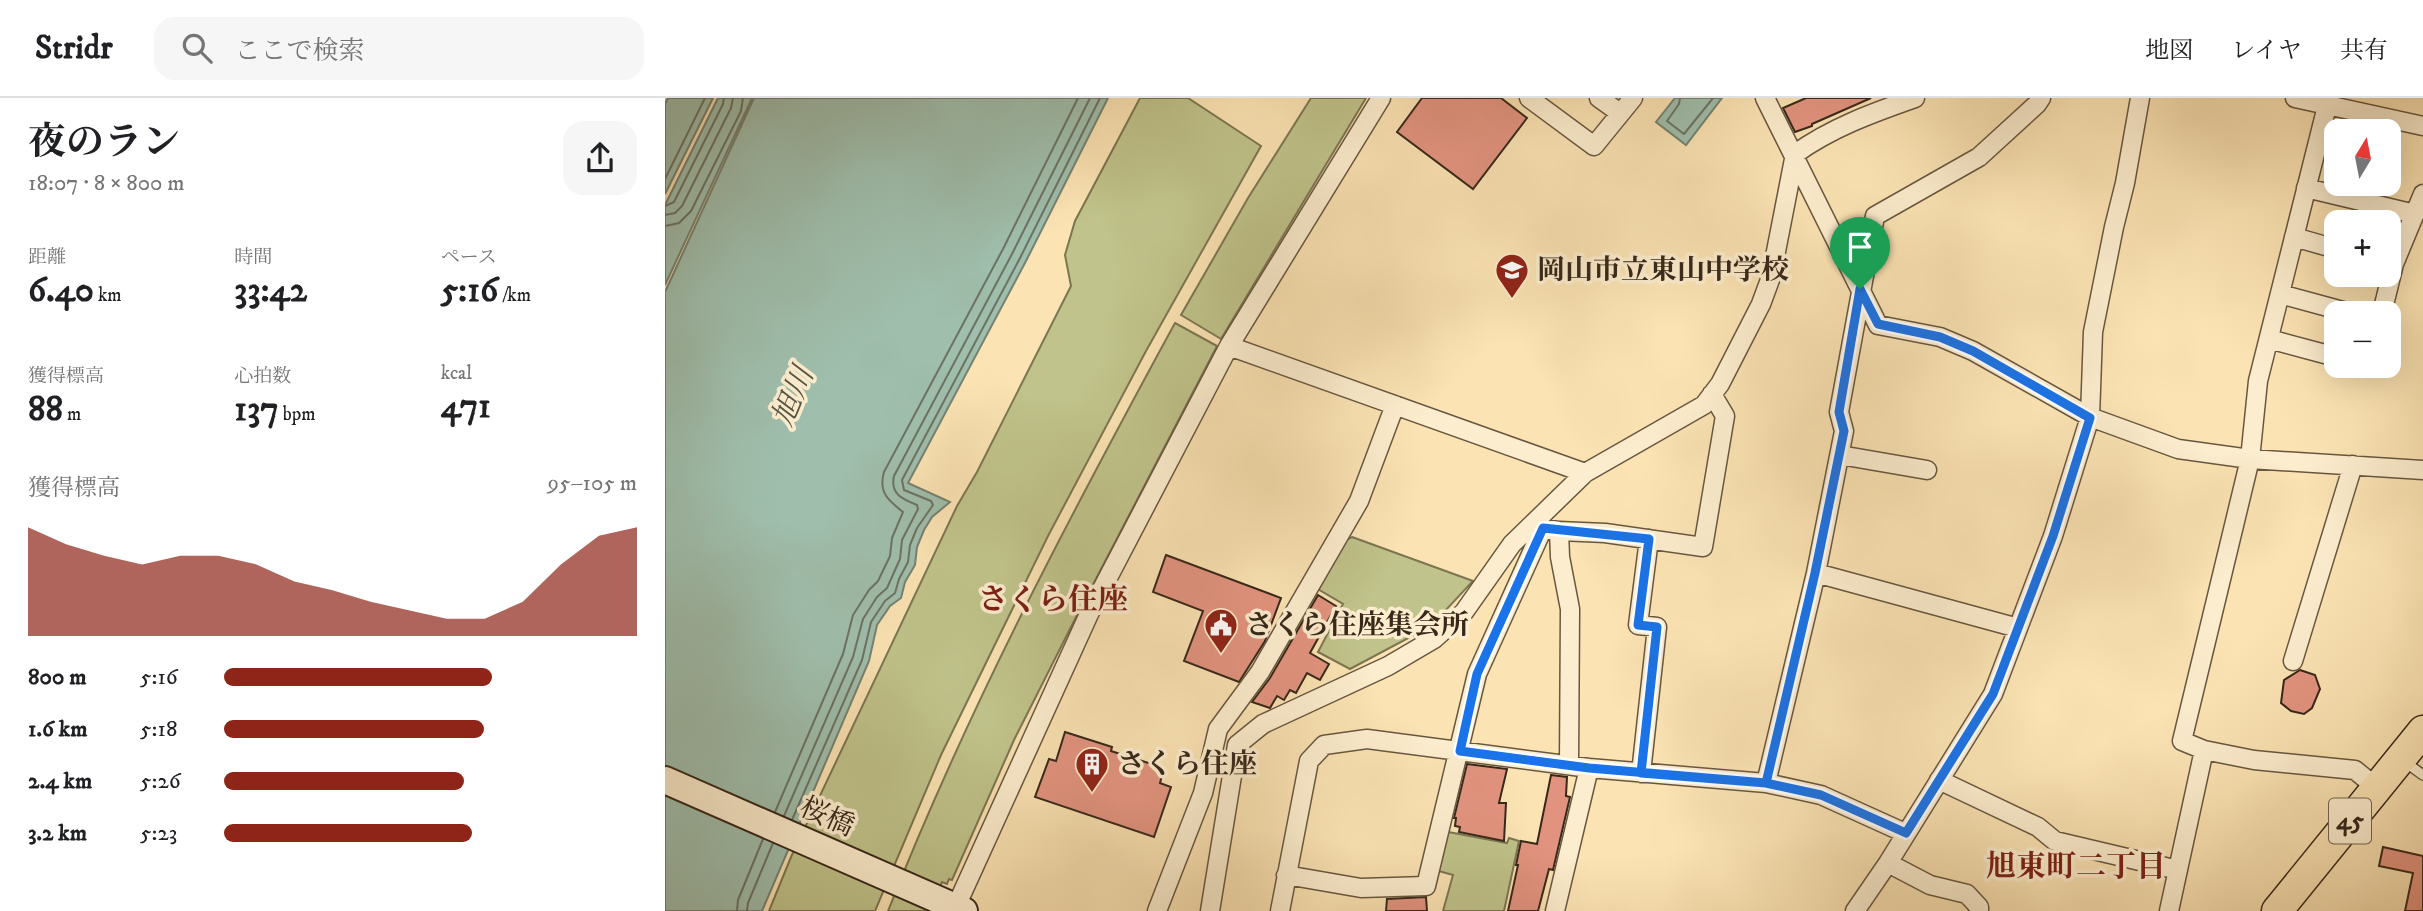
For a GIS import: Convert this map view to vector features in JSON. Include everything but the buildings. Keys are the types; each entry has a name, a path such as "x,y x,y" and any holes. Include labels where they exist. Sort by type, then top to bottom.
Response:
{"main road":[{"name":"45","path":"2277,911 2377,788 2412,767 2423,731"}],"street":[{"path":"951,907 1089,614 1229,346 1381,98"},
{"path":"1529,98 1594,146 1633,98"},
{"path":"1599,98 1621,113"},
{"path":"1765,98 1878,324 1940,337 1973,351 2090,418 2178,449 2250,459 2423,470"},
{"path":"1286,875 1361,888 1426,886 1477,674 1544,528 1585,473 1704,405 1720,384 1761,304 1767,286 1795,154 1819,136 1915,98"},
{"path":"1766,783 1840,455 1844,431 1839,412 1875,216 1979,157 2041,98"},
{"path":"1855,911 1993,694 2053,536 2090,418 2093,332 2140,98"},
{"path":"2295,98 2328,102 2423,126"},
{"path":"2328,102 2258,381 2250,459 2182,741 2204,750 2254,760 2355,770 2377,788"},
{"path":"2306,188 2415,214"},
{"path":"2401,244 2423,194"},
{"path":"2294,237 2324,246"},
{"path":"2280,294 2324,306"},
{"path":"2269,339 2324,354"},
{"path":"1229,346 1585,473"},
{"path":"1210,911 1237,746 1263,724 1388,666 1434,639 1464,612 1512,544 1544,528 1605,533 1703,547 1725,416 1712,394"},
{"path":"1157,911 1203,793 1218,729 1260,672 1359,501 1395,405"},
{"path":"1840,455 1927,470"},
{"path":"2293,661 2353,464"},
{"path":"1544,528 1560,557 1570,609 1569,764"},
{"path":"1641,773 1657,627 1638,625 1649,539"},
{"path":"1815,573 2018,628"},
{"path":"1280,911 1309,761 1324,745 1367,739 1589,768 1766,783 1821,795 1906,833"},
{"path":"2169,911 2204,750"},
{"path":"1555,911 1589,768"},
{"name":"桜橋","path":"665,780 951,907"},
{"path":"1939,780 2038,827 2055,841 2178,870"},
{"path":"1888,863 1930,885 1967,894 1979,907 1979,911"}],"green space":[{"path":"1140,98 1188,98 1261,146 1146,351 1048,536 941,755 875,911 769,911 791,857 957,506 977,472 1071,286 1065,255 1075,221"},
{"path":"1311,98 1366,98 1221,339 1181,315 1248,198"},
{"path":"1175,323 1217,346 1014,740 952,880 949,879 947,884 942,882 930,911 888,911 952,760 1023,612"},
{"path":"1352,537 1473,581 1431,626 1350,669 1318,652 1343,604 1316,588 1344,541"},
{"path":"1443,831 1507,843 1509,838 1519,841 1504,911 1443,911 1453,875 1435,870"}],"water":[{"path":"668,98 713,98 665,194 665,104"},
{"path":"718,98 752,98 665,285 665,205"},
{"name":"旭川","path":"754,98 1108,98 1026,261 908,483 950,502 932,517 924,530 917,547 915,565 905,582 901,598 890,606 877,625 869,661 762,911 665,911 665,292"},
{"path":"1675,98 1722,98 1686,145 1656,122"}],"place":[{"name":"岡山市立東山中学校","path":"1512,300"},
{"name":"さくら住座集会所","path":"1221,655"},
{"name":"さくら住座","path":"1092,794"}],"district":[{"name":"さくら住座","path":"1053,600"},
{"name":"旭東町二丁目","path":"2076,867"}],"route":[{"path":"1860,289 1839,412 1844,431 1815,573 1766,783 1589,768 1460,751 1477,674 1543,528 1649,539 1638,625 1657,627 1641,773 1766,783 1821,795 1906,833 1993,694 2053,536 2090,418 1973,351 1940,337 1878,324 1860,289"}]}
